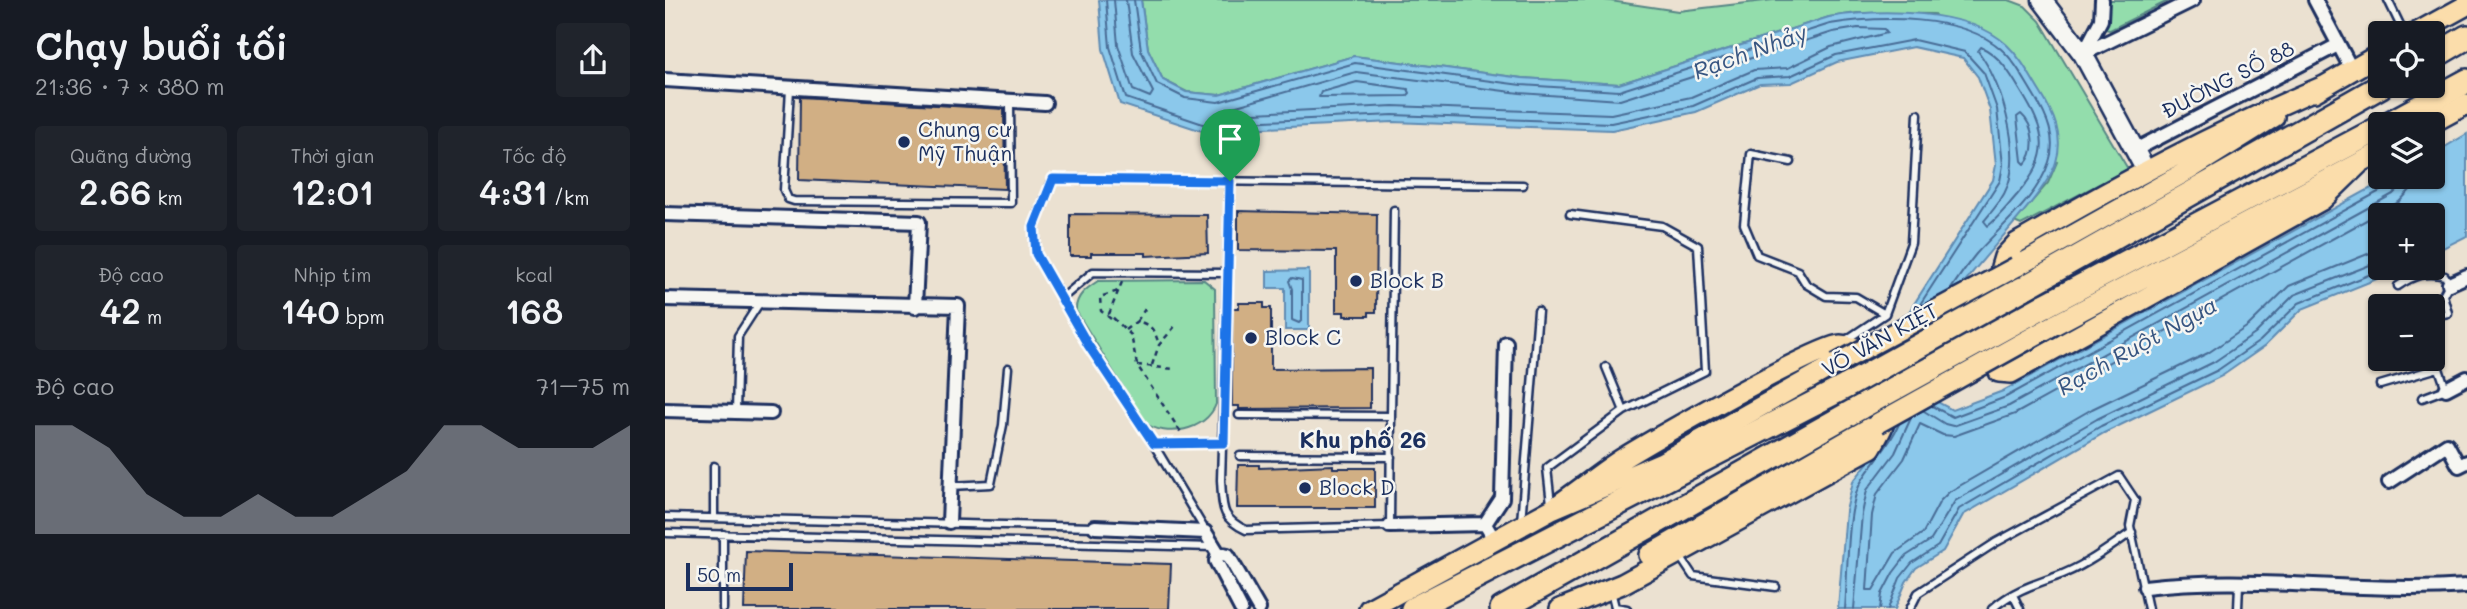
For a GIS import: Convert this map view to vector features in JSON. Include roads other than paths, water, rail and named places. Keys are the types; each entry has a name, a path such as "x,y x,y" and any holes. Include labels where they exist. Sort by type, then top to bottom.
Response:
{"highway":[{"path":"2445,50 2467,37"},
{"path":"2410,112 2467,81"},
{"name":"VÕ VĂN KIỆT","path":"1413,609 1847,386 2019,278 2368,93"},
{"path":"1502,609 1861,407 2049,316 2368,135"}],"main road":[{"path":"2438,21 2467,5"},
{"name":"VÕ VĂN KIỆT","path":"1369,609 1490,533 1520,527 1552,509 1662,461 1837,354 2019,278 2368,61"},
{"path":"2324,86 2238,122 2145,169 2017,243 2004,257 1994,357 1999,372 2011,373 2322,200 2361,162"},
{"path":"2445,116 2467,104"},
{"path":"1559,609 1878,423 2049,316 2368,158"},
{"path":"1559,609 1610,589 1678,554 1871,448 1888,419 1889,402 1877,361 1865,351 1837,354"}],"street":[{"path":"2042,0 2083,54 2145,169"},
{"path":"2083,54 2101,20 2102,0"},
{"path":"2083,54 2193,0"},
{"path":"2315,0 2352,70"},
{"name":"ĐƯỜNG SỐ 88","path":"2135,150 2338,45"},
{"path":"665,80 1010,103 1045,103"},
{"path":"665,214 919,222 915,307"},
{"path":"2449,284 2467,276"},
{"path":"665,299 958,306 949,522"},
{"path":"1390,526 1490,533 1502,498 1506,343"},
{"path":"2446,389 2467,378"},
{"path":"665,410 771,413"},
{"path":"2389,482 2447,444 2459,466 2467,463"},
{"path":"1095,527 1206,532 1217,550 1228,555 1259,609"},
{"path":"1217,550 1216,561 1241,609"},
{"path":"2145,587 2192,581 2239,584 2363,584 2410,590 2467,586"}],"lane":[{"path":"2388,0 2398,21"},
{"path":"790,89 784,190 788,199 794,201 1011,203 1010,103"},
{"path":"1837,354 1885,314 1910,243 1918,114"},
{"path":"1791,162 1751,154 1744,224 1757,255 1798,271 1807,284 1826,296 1856,297 1885,314"},
{"path":"1206,532 1154,444 1061,299 1036,254 1033,241 1037,214 1053,179 1523,185"},
{"path":"1230,181 1221,480 1224,510 1230,523 1246,530 1390,526 1394,210"},
{"path":"1552,509 1546,468 1624,411 1705,372 1698,246 1662,226 1570,214"},
{"path":"1061,299 1093,272 1227,273"},
{"path":"2398,286 2410,277 2430,272 2445,276 2449,284 2444,294"},
{"path":"736,412 738,336 760,302"},
{"path":"1520,527 1528,467 1538,311"},
{"path":"1606,367 1624,411"},
{"path":"950,486 991,484 1003,425 1008,368"},
{"path":"2380,385 2428,371"},
{"path":"2422,398 2446,389 2439,371"},
{"path":"1239,415 1391,416"},
{"path":"1154,444 1224,443"},
{"path":"1240,456 1391,457"},
{"path":"714,466 714,518"},
{"path":"1910,609 1918,593 1995,543 2119,476 2135,500 2131,532 2148,609"},
{"path":"665,517 1095,527"},
{"path":"1992,609 2034,582 2055,577 2094,559 2131,532"},
{"path":"667,533 1217,550"},
{"path":"723,534 723,609"},
{"path":"1678,554 1693,576 1776,587"},
{"path":"2238,609 2239,584"},
{"path":"1610,589 1615,607 1627,609"},
{"path":"2013,595 2020,609"}],"water":[{"path":"1099,0 1141,0 1148,49 1163,80 1186,92 1219,95 1354,56 1522,78 1619,84 1829,17 1872,13 1922,14 1970,24 1990,33 2017,56 2045,100 2056,126 2059,144 2056,162 2045,184 1970,276 1945,309 1926,341 1918,369 1925,392 1952,410 2003,391 2369,189 2445,189 2445,147 2467,134 2467,236 2445,247 2445,203 2368,203 2368,280 2374,280 2302,309 2265,346 2222,376 2104,433 1963,515 1943,551 1916,568 1906,582 1895,609 1838,609 1846,511 1853,482 1882,444 1895,416 1894,349 1900,326 1993,180 1996,165 1990,110 1978,77 1963,58 1913,47 1837,62 1791,83 1760,84 1696,112 1612,130 1393,122 1202,131 1120,104 1103,49"},
{"path":"1309,270 1309,330 1285,330 1285,288 1267,288 1267,271"}],"place":[{"name":"Chung cư Mỹ Thuận","path":"904,142"},
{"name":"Block B","path":"1356,281"},
{"name":"Block C","path":"1251,338"},
{"name":"Block D","path":"1305,488"}],"district":[{"name":"Khu phố 26","path":"1363,440"}],"water label":[{"name":"Rạch Nhảy","path":"1750,52"},
{"name":"Rạch Ruột Ngựa","path":"2137,346"}]}
